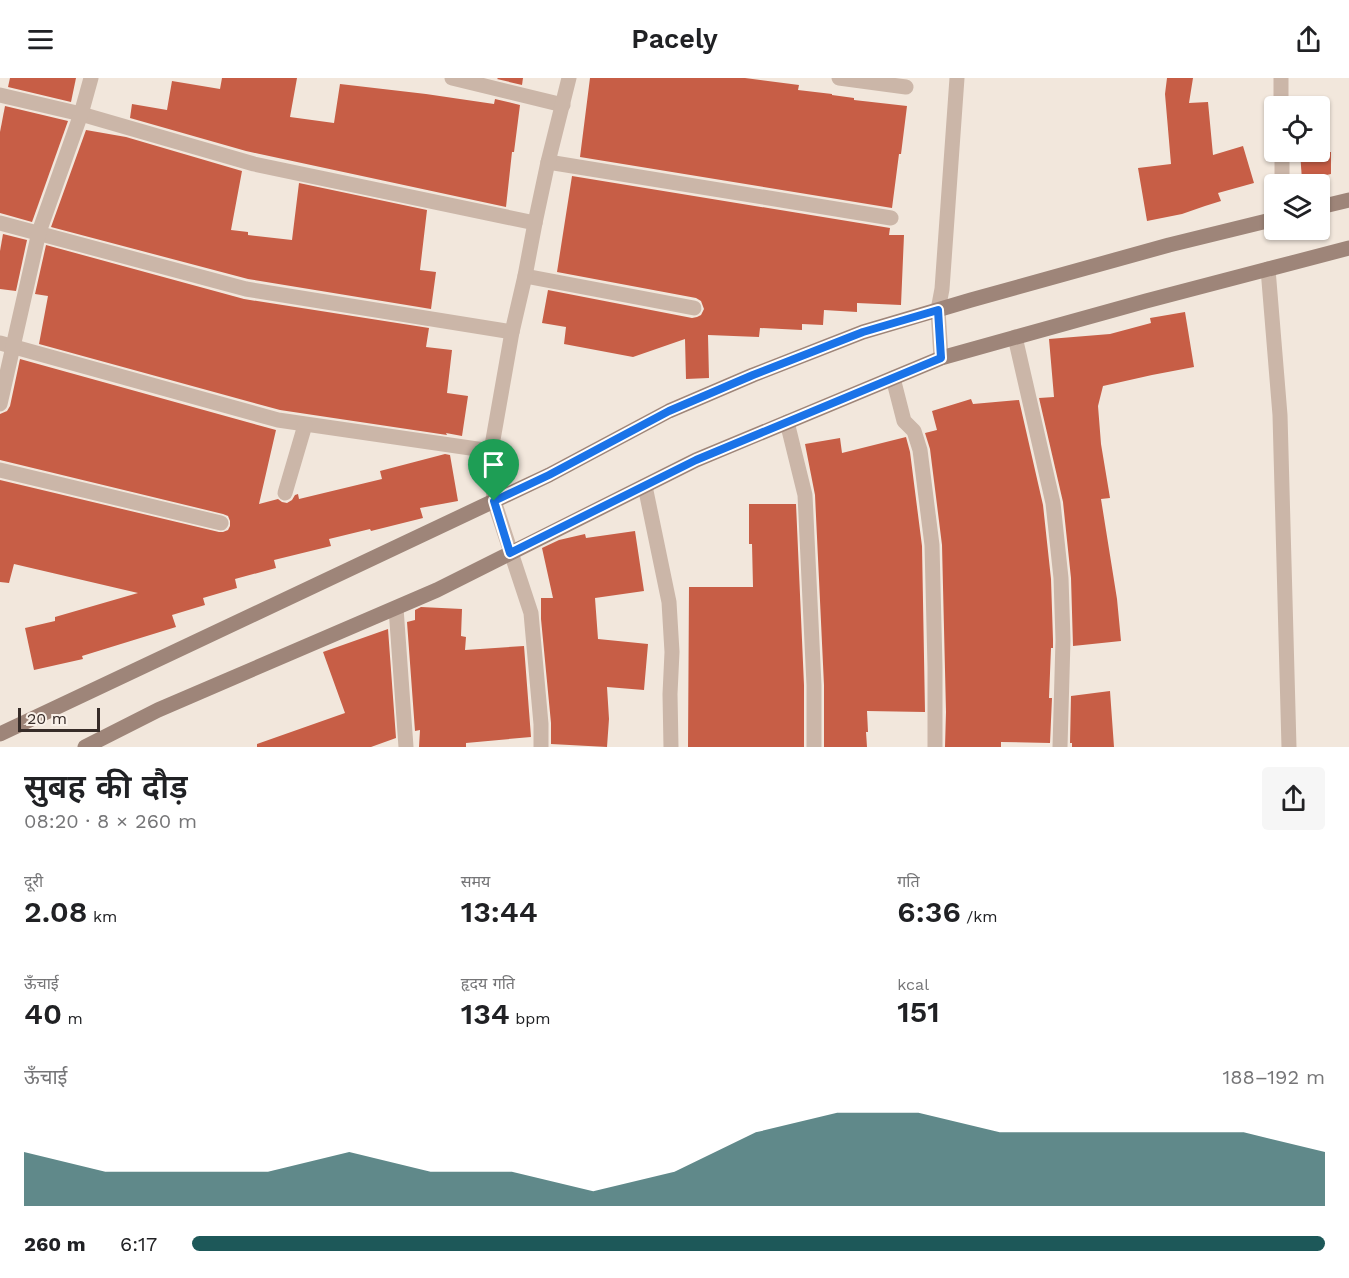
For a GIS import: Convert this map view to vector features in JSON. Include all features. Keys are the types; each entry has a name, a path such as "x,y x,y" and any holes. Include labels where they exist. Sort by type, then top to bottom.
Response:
{"main road":[{"path":"1330,205 1349,200"},
{"path":"0,734 549,475 669,411 753,375 863,332 1158,248 1264,222"},
{"path":"85,747 158,710 437,590 696,460 941,358 1349,248"}],"street":[{"path":"0,404 7,344 39,232 81,114 91,78"},
{"path":"452,78 563,105"},
{"path":"541,747 531,614 494,501 491,451 512,332 548,162 569,78"},
{"path":"839,78 906,87"},
{"path":"941,358 938,310 942,289 957,78"},
{"path":"1281,78 1281,96"},
{"path":"0,95 81,114 254,164 535,223"},
{"path":"548,162 891,218"},
{"path":"0,223 246,289 512,332"},
{"path":"1268,269 1280,415 1288,747"},
{"path":"525,276 694,308"},
{"path":"1015,337 1053,503 1059,556 1064,640 1060,747"},
{"path":"7,344 249,413 305,425 491,451"},
{"path":"893,378 904,421 914,431 920,450 932,545 934,747"},
{"path":"787,422 805,495 814,685 814,747"},
{"path":"285,493 305,425"},
{"path":"0,470 220,523"},
{"path":"645,486 669,602 672,652 671,747"},
{"path":"396,608 406,747"}],"building":[{"path":"10,78 76,78 71,102 8,87"},
{"path":"222,78 297,78 290,117 334,123 340,84 494,104 495,99 520,105 506,207 246,151 130,118 132,104 167,110 172,81 220,89"},
{"path":"523,78 522,85 497,79"},
{"path":"590,78 745,78 799,85 798,90 832,94 854,98 854,100 907,106 892,208 580,157"},
{"path":"1167,78 1193,78 1189,103 1208,102 1213,155 1243,146 1254,183 1218,193 1221,201 1182,214 1147,221 1138,168 1171,164 1165,94"},
{"path":"5,106 68,121 32,222 0,213 0,132"},
{"path":"86,130 126,137 242,171 231,230 248,232 248,235 292,240 299,183 427,210 420,270 436,272 431,309 248,279 51,227"},
{"path":"1331,152 1331,174 1302,174 1301,162 1330,162"},
{"path":"572,176 890,228 889,235 904,235 901,305 857,303 857,312 824,310 823,325 802,324 802,330 760,328 759,337 708,335 709,378 686,379 685,339 633,357 564,344 566,327 542,323 548,290 692,318 701,315 704,309 701,301 696,298 557,272"},
{"path":"3,234 27,240 16,291 0,289 0,251"},
{"path":"46,245 244,299 429,328 426,347 452,350 447,393 468,396 462,436 280,410 39,344 48,296 35,294"},
{"path":"1185,312 1194,367 1103,386 1098,406 1101,444 1110,498 1101,499 1117,599 1121,641 1073,646 1071,578 1063,502 1039,398 1054,397 1049,339 1110,334 1151,323 1150,318"},
{"path":"20,359 276,430 259,504 278,499 287,503 298,494 299,499 382,479 380,471 445,454 450,455 458,501 420,508 423,518 329,539 331,546 274,560 276,568 235,579 237,588 203,598 205,605 172,615 176,627 82,656 83,659 34,670 25,628 55,621 55,617 138,593 14,564 9,583 0,582 0,480 219,532 228,530 230,521 228,516 223,514 0,460 0,414 7,411 10,406"},
{"path":"971,399 973,404 1019,400 1043,505 1051,579 1053,648 1051,648 1049,698 1052,698 1050,743 1001,742 1001,747 945,747 942,545 930,449 925,433 937,430 932,411"},
{"path":"906,437 922,546 925,712 867,711 867,747 824,747 824,685 815,495 805,444 840,438 842,453"},
{"path":"749,504 796,504 804,685 804,747 688,747 689,587 753,587 752,544 749,544"},
{"path":"635,531 644,591 595,598 598,639 648,644 644,690 607,687 609,719 607,747 551,744 541,598 553,598 542,548 559,540 585,534 586,538"},
{"path":"421,607 462,609 461,636 466,637 465,650 524,646 531,737 466,743 466,747 419,747 420,730 415,731 407,622 415,620 415,610"},
{"path":"388,629 396,738 371,747 257,747 257,744 345,713 323,652"},
{"path":"1110,691 1114,747 1072,747 1070,743 1071,696"}],"route":[{"path":"938,310 941,358 696,460 510,553 494,501 549,475 669,411 863,332 938,310"}]}
